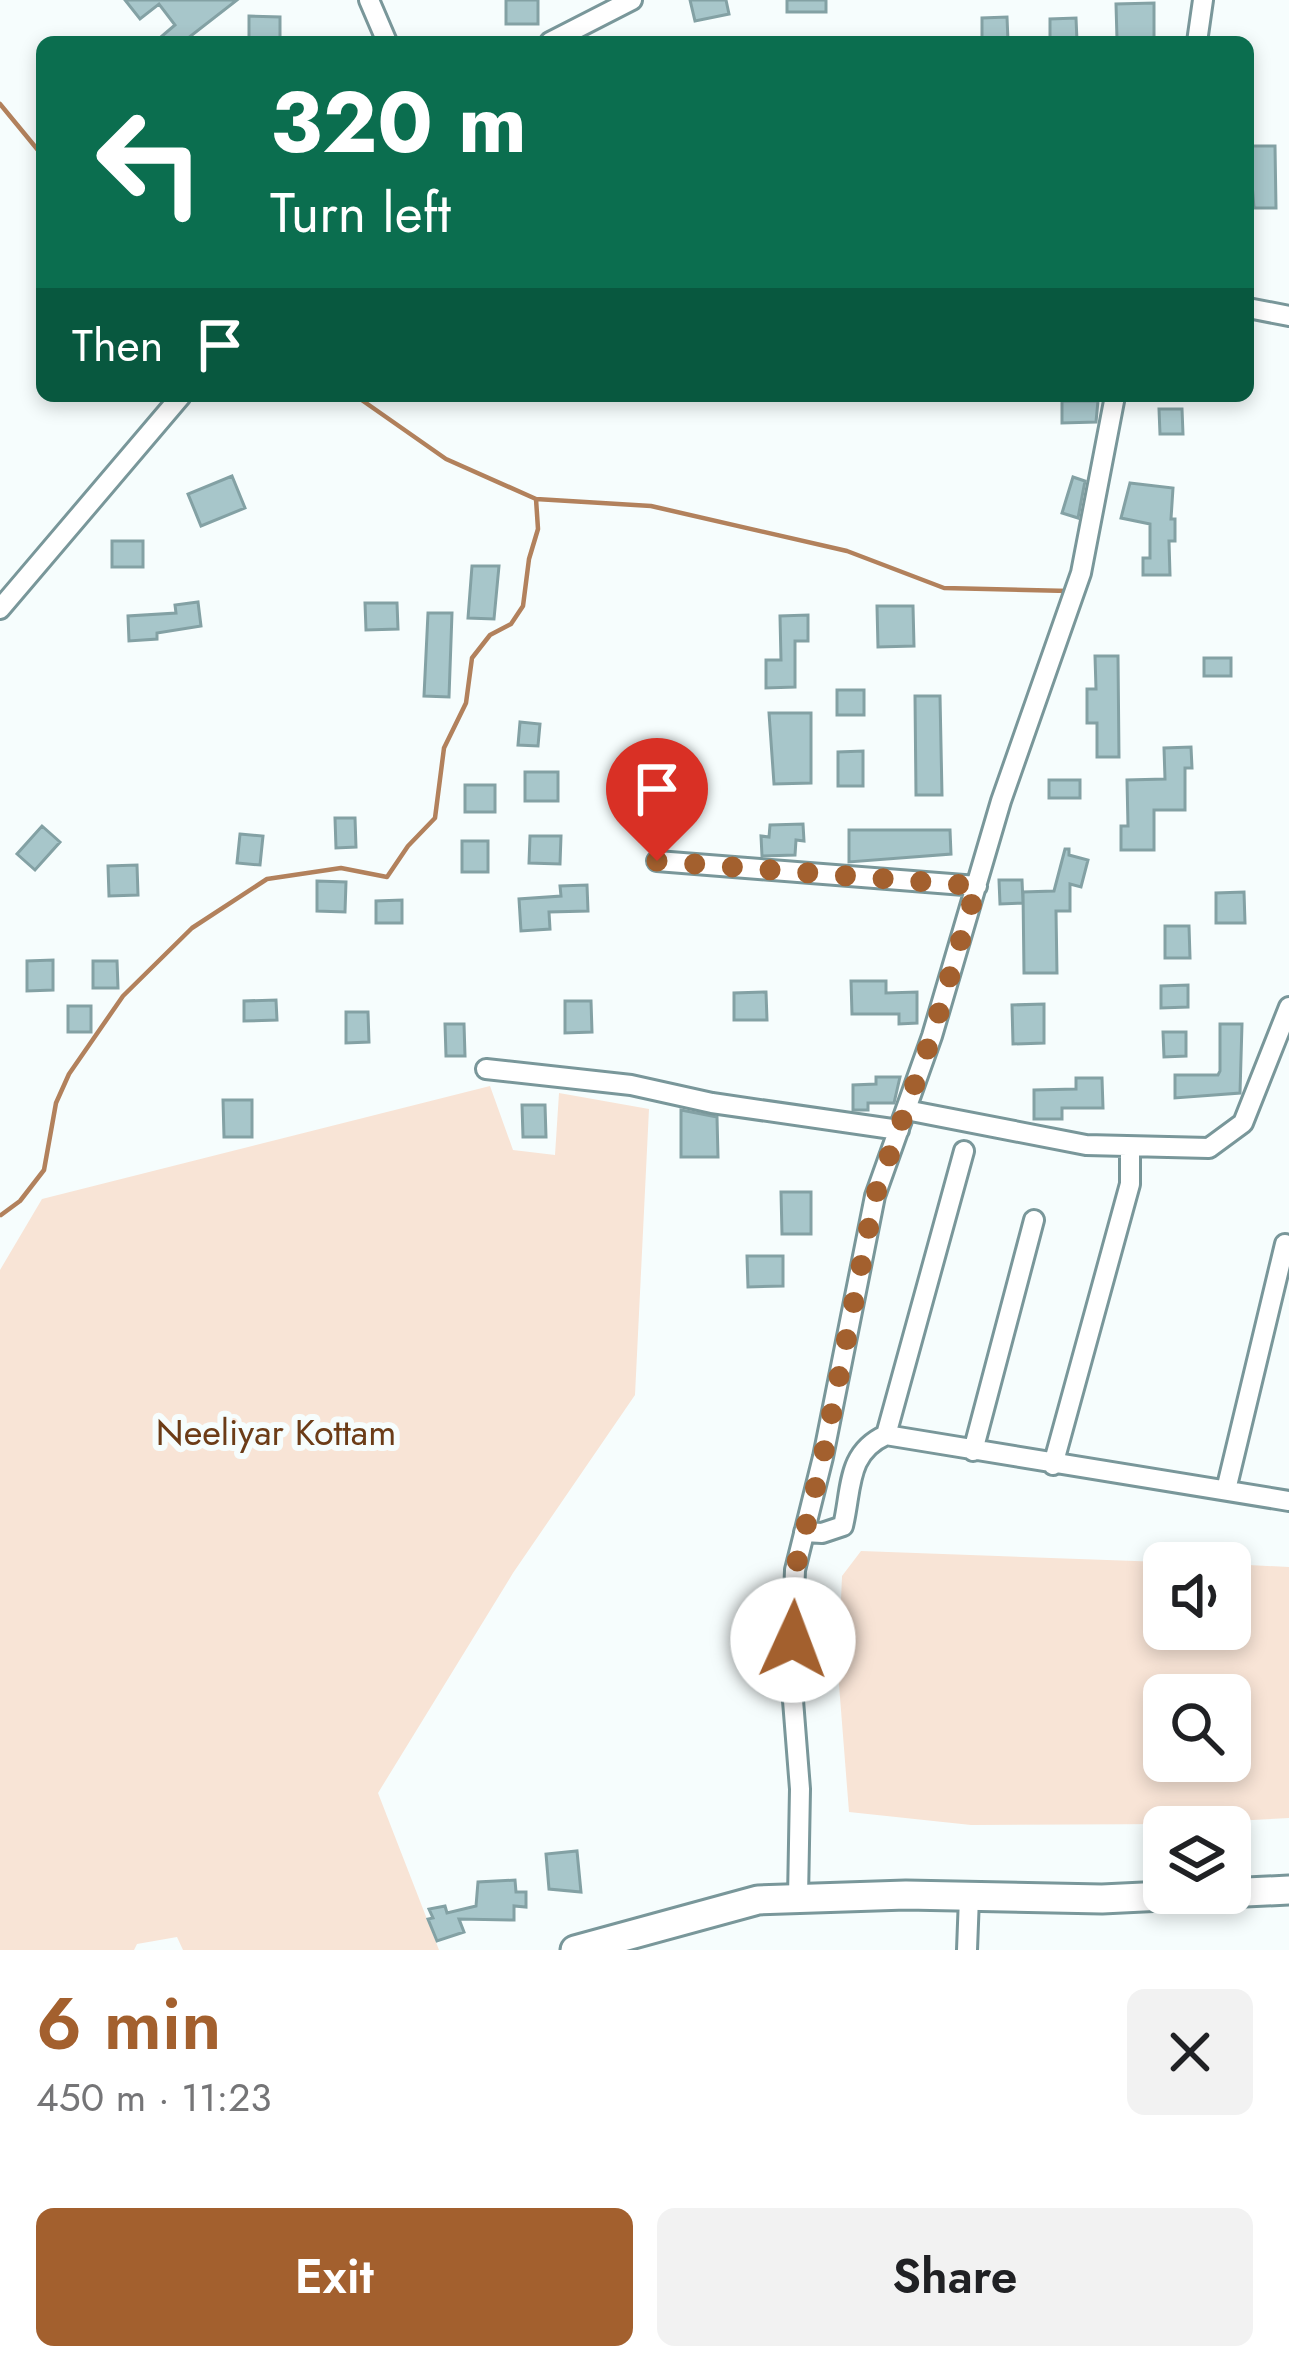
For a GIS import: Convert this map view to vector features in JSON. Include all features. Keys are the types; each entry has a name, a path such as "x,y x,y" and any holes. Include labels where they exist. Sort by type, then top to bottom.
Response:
{"main road":[{"path":"575,1950 739,1904 798,1898 1102,1899 1289,1890"}],"street":[{"path":"369,0 384,36"},
{"path":"562,36 632,0"},
{"path":"1198,36 1203,0"},
{"path":"1254,309 1289,316"},
{"path":"0,609 177,402"},
{"path":"798,1898 800,1789 791,1675 795,1570 875,1196 1001,801 1081,573 1114,402"},
{"path":"657,861 977,886"},
{"path":"906,1110 1086,1145 1209,1148 1243,1123 1289,1007"},
{"path":"486,1070 631,1085 898,1130"},
{"path":"1053,1465 1130,1184 1130,1147"},
{"path":"886,1435 964,1151"},
{"path":"973,1451 1034,1220"},
{"path":"1226,1490 1285,1244"},
{"path":"804,1532 822,1533 843,1526 856,1459 870,1442 886,1435 1289,1502"},
{"path":"967,1950 969,1897"}],"green space":[{"name":"Neeliyar Kottam","path":"490,1086 513,1150 555,1155 559,1093 649,1109 635,1395 513,1573 378,1793 439,1950 183,1950 177,1937 137,1944 134,1950 0,1950 0,1270 42,1199"},
{"path":"861,1551 1143,1561 1143,1650 1251,1650 1251,1565 1289,1567 1289,1818 1251,1820 1251,1806 1143,1806 1143,1824 971,1825 849,1812 838,1672 842,1576"}],"building":[{"path":"125,0 237,0 191,36 162,36 175,25 159,4 140,19"},
{"path":"506,0 538,0 538,24 506,24"},
{"path":"690,0 726,0 729,14 695,21"},
{"path":"787,0 826,0 826,12 787,12"},
{"path":"1154,3 1154,36 1117,36 1116,4"},
{"path":"249,16 280,17 280,36 249,36"},
{"path":"1007,17 1008,36 982,36 982,18"},
{"path":"1076,18 1077,36 1050,36 1050,19"},
{"path":"1254,146 1275,146 1276,208 1254,208"},
{"path":"1062,402 1098,402 1096,422 1062,423"},
{"path":"1159,409 1182,409 1183,434 1160,434"},
{"path":"232,476 245,508 201,526 188,494"},
{"path":"1073,477 1085,481 1078,518 1062,513"},
{"path":"1130,483 1173,488 1175,541 1169,541 1170,575 1143,575 1143,558 1150,558 1150,524 1121,518"},
{"path":"112,541 143,541 143,567 112,567"},
{"path":"472,566 499,566 494,619 468,618"},
{"path":"198,602 201,626 157,633 157,639 129,641 128,616 176,613 175,605"},
{"path":"365,603 397,603 398,629 366,630"},
{"path":"877,606 913,606 914,646 878,647"},
{"path":"428,613 452,613 449,697 424,696"},
{"path":"808,615 808,641 795,641 795,687 766,688 766,660 781,660 780,616"},
{"path":"1095,656 1118,656 1119,757 1097,757 1097,723 1087,723 1087,689 1096,689"},
{"path":"1204,658 1231,658 1231,676 1204,676"},
{"path":"837,690 864,690 864,715 837,715"},
{"path":"915,696 940,696 942,795 916,795"},
{"path":"769,713 811,713 811,783 774,784"},
{"path":"520,722 540,724 538,746 518,745"},
{"path":"1191,747 1192,768 1185,768 1185,810 1154,810 1154,850 1121,850 1121,826 1128,826 1127,780 1165,779 1164,748"},
{"path":"863,751 863,786 838,786 838,752"},
{"path":"525,772 558,772 558,801 525,801"},
{"path":"1049,780 1080,780 1080,798 1049,798"},
{"path":"465,785 495,785 495,812 465,812"},
{"path":"335,818 355,818 356,847 336,848"},
{"path":"803,824 804,841 796,840 795,855 762,856 761,836 769,837 770,825"},
{"path":"42,826 60,842 35,870 17,854"},
{"path":"849,830 950,830 951,854 849,862"},
{"path":"240,834 263,836 260,865 237,863"},
{"path":"530,836 561,836 560,864 529,863"},
{"path":"462,841 488,841 488,872 462,872"},
{"path":"1065,849 1069,855 1088,860 1081,887 1070,884 1070,911 1056,911 1057,973 1024,973 1023,892 1054,891"},
{"path":"137,865 138,895 109,896 108,866"},
{"path":"999,880 1022,880 1023,903 1000,904"},
{"path":"317,881 346,882 345,912 317,911"},
{"path":"587,885 588,911 549,912 550,929 521,931 519,899 561,896 560,886"},
{"path":"1244,892 1245,923 1216,923 1216,893"},
{"path":"402,900 402,923 376,923 376,901"},
{"path":"1165,926 1189,926 1190,958 1165,958"},
{"path":"53,960 53,990 27,991 27,961"},
{"path":"93,961 117,961 118,988 93,988"},
{"path":"851,981 886,981 886,993 917,992 917,1023 899,1024 899,1014 852,1014"},
{"path":"1188,985 1188,1007 1161,1008 1161,986"},
{"path":"766,992 767,1020 734,1020 734,993"},
{"path":"276,1000 277,1020 244,1021 244,1001"},
{"path":"565,1001 591,1001 592,1032 565,1033"},
{"path":"1044,1004 1044,1043 1013,1044 1012,1005"},
{"path":"68,1006 91,1006 91,1032 68,1032"},
{"path":"346,1012 368,1012 369,1042 346,1043"},
{"path":"445,1024 464,1024 465,1056 446,1056"},
{"path":"1220,1024 1242,1024 1240,1093 1175,1098 1175,1075 1218,1075"},
{"path":"1163,1032 1186,1032 1186,1056 1164,1057"},
{"path":"876,1077 900,1077 894,1103 868,1103 868,1110 853,1110 853,1085 876,1084"},
{"path":"1076,1078 1102,1078 1103,1108 1062,1108 1062,1119 1034,1119 1034,1090 1076,1089"},
{"path":"223,1100 252,1100 252,1137 224,1137"},
{"path":"522,1105 545,1105 546,1137 523,1137"},
{"path":"681,1110 717,1117 718,1157 681,1157"},
{"path":"781,1192 811,1192 811,1234 782,1234"},
{"path":"747,1256 783,1256 783,1286 748,1287"},
{"path":"577,1851 581,1892 549,1889 546,1854"},
{"path":"515,1880 516,1892 526,1892 526,1907 514,1906 514,1920 459,1919 464,1932 437,1941 429,1909 445,1906 447,1913 476,1906 478,1882"}],"waterway":[{"path":"0,104 36,148"},
{"path":"365,402 446,459 536,499 651,506 847,551 944,588 1069,591"},
{"path":"1,1215 20,1201 44,1170 56,1103 69,1074 123,996 192,928 267,879 341,868 387,877 435,818 444,748 466,703 472,658 490,635 511,624 523,606 538,529 536,499"}],"route":[{"path":"657,861 977,886 932,1036 875,1196 823,1457 795,1570 793,1640"}]}
